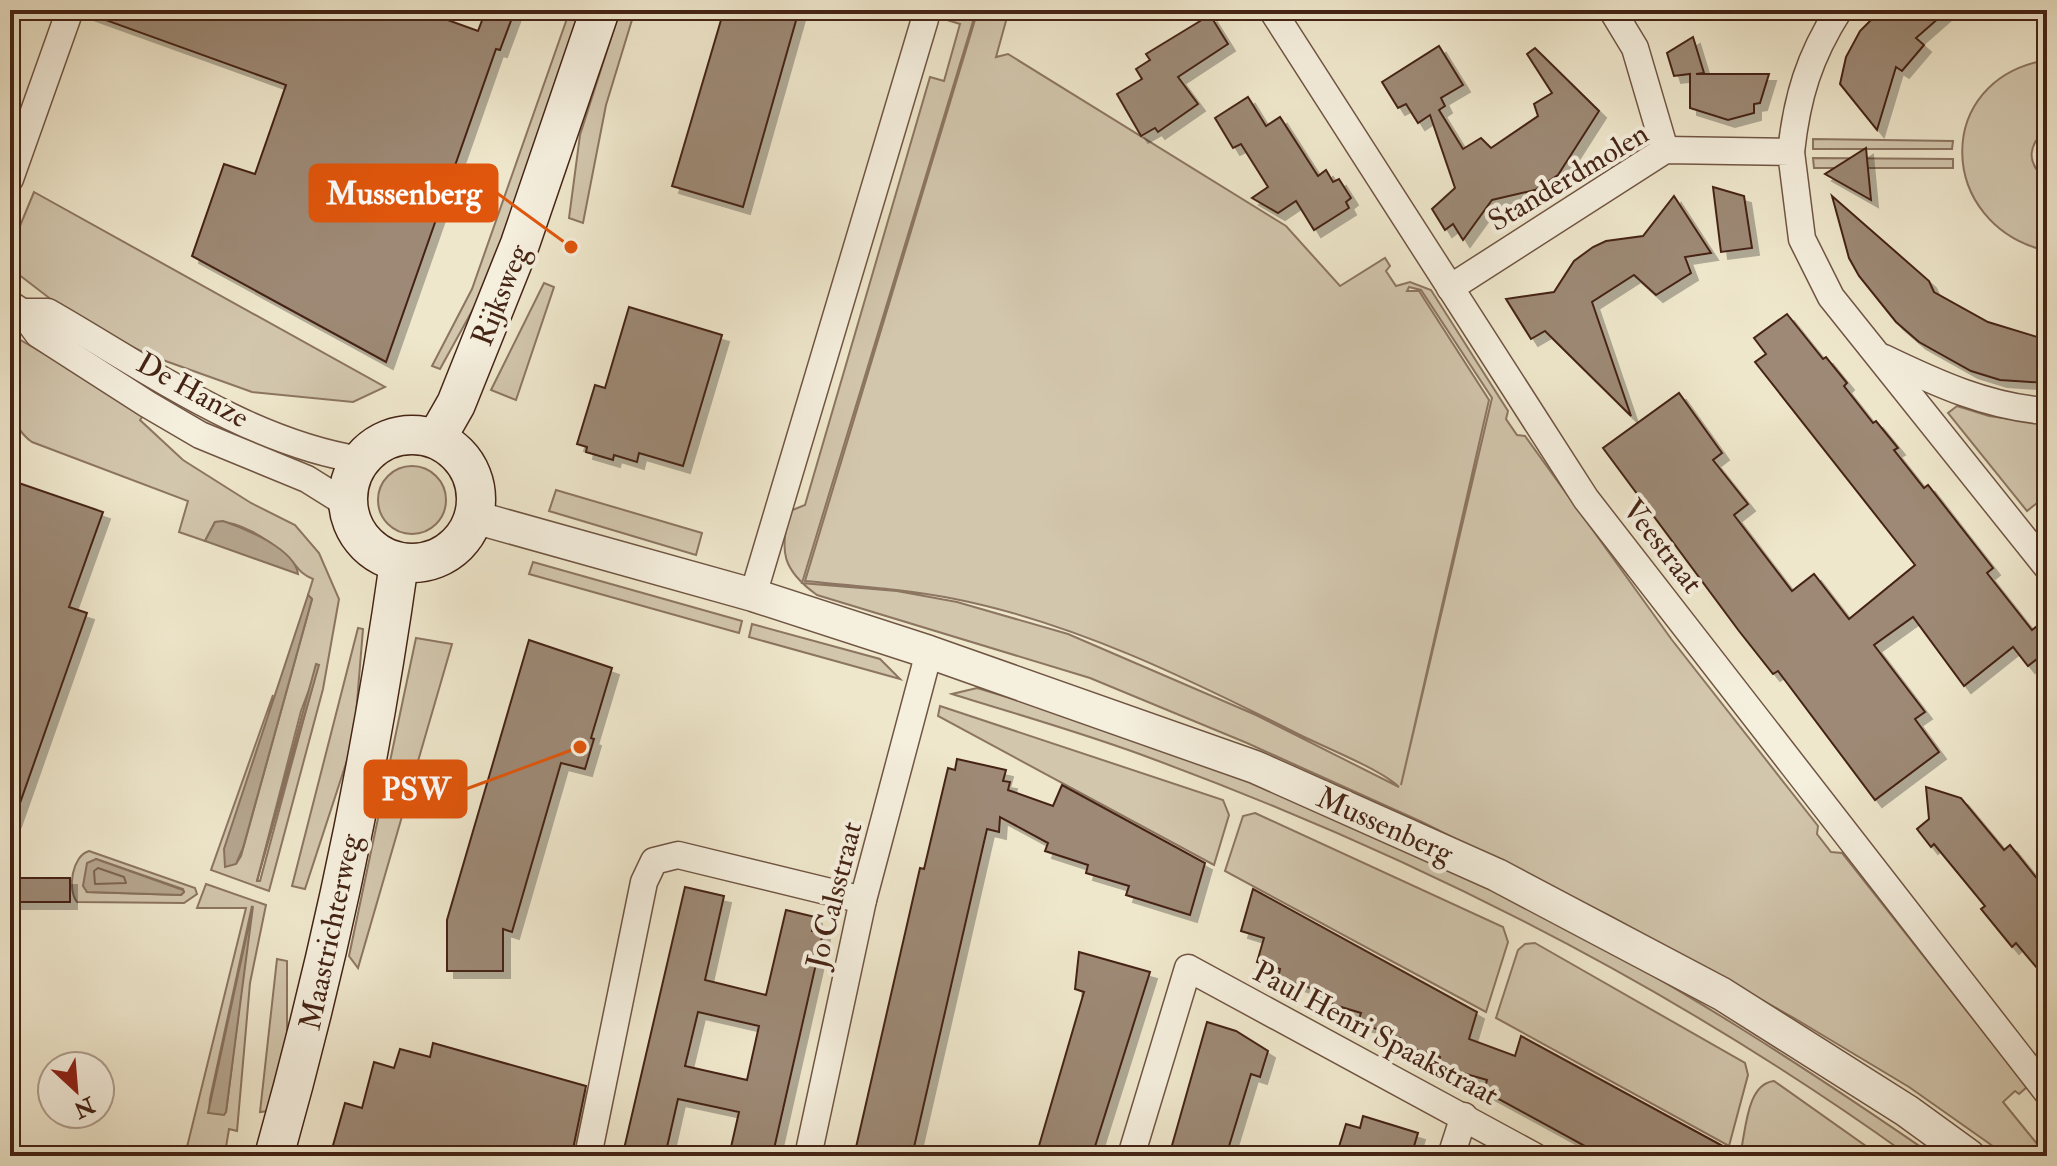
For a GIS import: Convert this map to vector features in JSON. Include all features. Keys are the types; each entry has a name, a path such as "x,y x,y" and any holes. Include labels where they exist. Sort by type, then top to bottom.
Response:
{"main road":[{"name":"Rijksweg","path":"436,439 456,404 520,244 600,10"},
{"path":"415,435 436,439 454,450 469,470 476,496 474,517 457,545 441,557 423,563 399,563 367,546 350,521 347,504 350,480 361,460 373,448 393,438 415,435"},
{"name":"Maastrichterweg","path":"274,1156 333,928 375,719 399,563"}],"street":[{"path":"10,179 70,10"},
{"name":"Veestraat","path":"1272,10 1586,499 2047,1092"},
{"path":"1612,10 1635,48 1665,150"},
{"path":"1839,10 1822,36 1797,98 1791,152 1802,239 1831,297 2047,567"},
{"path":"753,595 925,19"},
{"name":"Standerdmolen","path":"1450,288 1665,150 1791,152"},
{"name":"De Hanze","path":"16,308 48,312 226,414 317,453 361,460"},
{"name":"De Hanze","path":"16,308 38,334 190,429 307,479 347,504"},
{"path":"1877,354 1947,389 2019,409 2047,411"},
{"name":"Mussenberg","path":"474,517 753,595 929,652 1255,767 1497,875 1722,994 1907,1111 1969,1156"},
{"name":"Jo Calsstraat","path":"808,1156 863,900 929,652"},
{"path":"588,1156 644,882 654,861 678,855 863,900"},
{"name":"Paul Henri Spaakstraat","path":"1131,1156 1188,968 1534,1156"},
{"path":"1451,1156 1464,1116"}],"shaded area":[{"path":"570,10 583,10 521,195 477,302 440,369 432,366 472,289"},
{"path":"620,10 635,10 606,105 583,223 569,218 580,135"},
{"path":"933,10 974,18 802,583 790,568 784,549 790,511 805,505 930,77 944,81 960,24 937,17"},
{"path":"978,10 1009,10 996,57 1008,54 1286,226 1340,286 1385,258 1390,266 1386,271 1396,286 1410,282 1431,290 1508,411 1506,419 1517,435 1525,436 1672,640 1818,826 1817,834 1831,852 1842,853 2027,1087 2019,1094 2015,1091 2003,1102 2047,1156 2007,1156 1909,1087 1794,1018 1610,916 1422,822 1247,743 1090,678 817,595 803,583 897,591 957,602 1068,634 1256,715 1399,787 1366,766 1173,673 1044,622 955,599 880,588 805,581","holes":["1409,287 1421,290 1492,398 1401,785 1489,400 1419,291 1407,291"]},
{"path":"2047,60 2047,128 2033,147 2032,161 2047,180 2047,251 2010,236 1984,213 1968,184 1962,153 1967,122 1983,94 2009,73"},
{"path":"1813,139 1953,141 1952,149 1813,149"},
{"path":"1813,158 1953,159 1953,168 1814,168"},
{"path":"34,192 385,387 353,402 252,392 146,354 70,314 18,274 10,250"},
{"path":"544,283 554,287 516,400 491,390"},
{"path":"41,317 290,452 286,462 235,442 36,325"},
{"path":"10,334 140,409 145,413 140,420 183,460 251,503 295,525 319,553 339,599 323,689 269,891 211,870 273,695 236,864 241,856 312,599 308,595 313,579 301,572 271,543 243,527 215,522 205,541 179,532 188,501 32,442 22,433 11,408","holes":["318,666 260,881 257,881 301,711"]},
{"path":"1957,406 1989,416 2047,424 2047,495 2027,511 1948,413"},
{"path":"412,466 436,476 446,500 436,524 412,534 388,524 378,500 388,476"},
{"path":"556,490 702,533 696,555 549,511"},
{"path":"533,562 742,621 739,633 529,574"},
{"path":"752,624 880,659 900,679 749,637"},
{"path":"358,628 363,629 354,739 305,889 292,886"},
{"path":"416,638 452,644 358,968 349,956"},
{"path":"977,688 1197,762 1340,819 1480,883 1697,1001 1934,1156 1909,1156 1731,1037 1544,932 1448,884 1351,839 1153,759 952,694"},
{"path":"940,706 1223,800 1229,815 1214,865 938,716"},
{"path":"1255,813 1503,927 1508,942 1486,1012 1225,871 1243,816"},
{"path":"89,851 195,888 197,894 184,903 77,902 72,881 75,866","holes":["96,859 183,889 181,895 87,892"]},
{"path":"206,884 266,905 250,983 237,1131 229,1129 225,1153 239,1153 237,1155 185,1155 246,908 197,908","holes":["252,906 226,1112 209,1113 210,1099"]},
{"path":"1535,943 1745,1063 1748,1075 1729,1146 1496,1018 1518,950 1525,944"},
{"path":"277,959 287,961 287,1042 268,1111 260,1112"},
{"path":"1774,1081 1880,1156 1740,1155 1753,1100 1765,1084"}],"water":[{"path":"223,521 255,534 278,548 295,565 298,574 205,541 215,522"},
{"path":"308,595 312,599 243,848 236,864 225,867 224,849"},
{"path":"316,664 319,665 257,881"},
{"path":"96,859 184,892 181,895 87,892 83,886 87,863"},
{"path":"253,906 226,1112 224,1115 208,1113"}],"building":[{"path":"87,10 420,10 478,31 486,10 515,10 500,50 496,49 386,362 192,256 224,164 255,174 286,85 86,13"},
{"path":"724,10 799,10 743,207 672,186"},
{"path":"1881,10 1948,10 1916,38 1924,45 1902,71 1896,67 1877,130 1840,84 1846,57 1860,31"},
{"path":"1210,15 1228,44 1178,77 1198,104 1158,132 1155,128 1141,136 1117,94 1142,79 1136,69 1150,60 1146,54"},
{"path":"1693,37 1704,73 1696,74 1769,74 1760,103 1754,104 1754,113 1728,120 1690,108 1690,74 1674,76 1667,53"},
{"path":"1439,46 1463,85 1441,98 1445,106 1439,110 1463,149 1481,138 1491,148 1538,116 1534,104 1552,93 1527,54 1535,48 1599,111 1558,175 1535,190 1492,200 1463,240 1453,224 1445,230 1432,209 1455,188 1430,115 1418,123 1406,104 1398,108 1382,82"},
{"path":"1248,97 1266,126 1280,117 1318,176 1326,170 1333,182 1339,179 1351,198 1346,202 1349,208 1314,230 1296,201 1278,213 1252,198 1268,187 1241,144 1233,148 1215,118"},
{"path":"1866,148 1871,200 1825,174"},
{"path":"1713,187 1744,196 1752,248 1721,252"},
{"path":"1674,196 1711,253 1685,257 1691,273 1656,295 1634,275 1592,302 1631,416 1545,331 1531,339 1506,299 1554,292 1574,261 1593,247 1606,241 1643,236"},
{"path":"1832,196 1929,281 1934,292 1988,322 2047,340 2047,383 2000,380 1971,371 1919,342 1896,322 1859,276 1849,258"},
{"path":"629,307 722,335 683,466 639,453 637,462 614,455 613,460 586,452 587,447 577,444 595,385 605,388"},
{"path":"1787,314 1823,359 1826,357 1873,423 1876,421 1898,448 1894,450 1924,488 1928,485 1993,568 1987,573 2032,630 2047,618 2047,651 2028,666 2013,647 1964,686 1913,617 1874,645 1925,712 1915,719 1939,752 1875,800 1778,671 1773,674 1739,631 1603,448 1679,393 1722,453 1713,460 1748,504 1734,515 1792,591 1814,574 1849,619 1915,565 1755,362 1766,354 1754,338"},
{"path":"10,480 103,512 69,607 87,613 14,820 10,819"},
{"path":"529,640 612,668 585,769 561,763 512,932 503,929 503,971 447,971 447,920"},
{"path":"957,759 1006,770 1003,781 1010,782 1008,790 1053,806 1062,785 1205,863 1190,915 1126,895 1129,886 1086,873 1088,865 1045,851 1048,843 1000,817 999,832 987,829 912,1156 854,1156 920,868 924,869 948,768 955,770"},
{"path":"1926,787 1961,798 2004,850 2010,845 2047,891 2047,980 2016,943 2012,947 1981,909 1985,906 1934,844 1931,847 1917,829 1929,819"},
{"path":"10,878 70,878 70,902 10,902"},
{"path":"685,887 724,896 705,980 766,995 786,910 815,917 812,931 823,933 774,1149 770,1148 768,1156 729,1156 739,1112 678,1099 665,1156 635,1156 636,1152 624,1149","holes":["698,1012 759,1026 747,1080 685,1066"]},
{"path":"1253,889 1477,1012 1469,1039 1515,1056 1521,1036 1741,1156 1603,1156 1484,1091 1487,1080 1438,1066 1440,1057 1398,1044 1400,1038 1358,1022 1361,1013 1318,1000 1320,991 1278,978 1280,969 1257,962 1264,938 1241,931"},
{"path":"1079,952 1150,972 1092,1156 1036,1156 1084,992 1075,989"},
{"path":"1207,1022 1236,1031 1268,1051 1260,1077 1251,1074 1226,1156 1169,1156"},
{"path":"433,1043 586,1086 572,1154 330,1156 345,1103 362,1108 374,1062 394,1068 400,1049 430,1057"},
{"path":"1363,1116 1418,1133 1411,1156 1358,1156 1338,1150 1346,1124 1360,1128"}],"place":[{"name":"Mussenberg","path":"571,247"},
{"name":"PSW","path":"580,747"}]}
